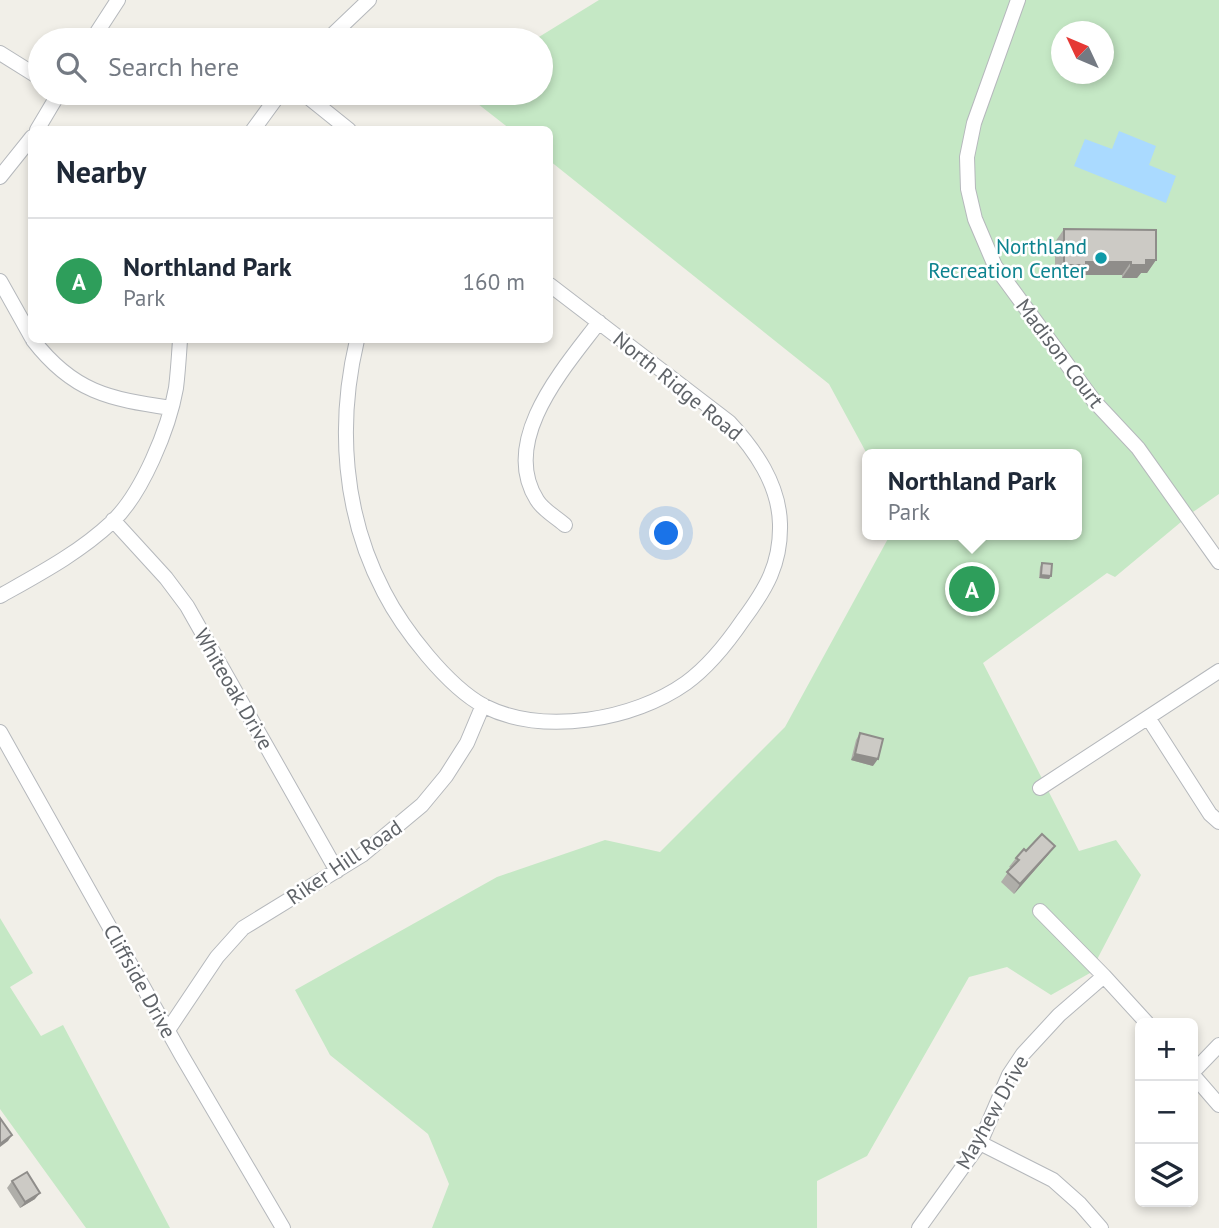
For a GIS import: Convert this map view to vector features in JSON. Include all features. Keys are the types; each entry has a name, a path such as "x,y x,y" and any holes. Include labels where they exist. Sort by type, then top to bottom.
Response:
{"street":[{"path":"100,28 118,0"},
{"path":"340,28 369,0"},
{"name":"Madison Court","path":"1018,0 972,134 967,157 968,189 975,219 995,266 1094,401 1138,448 1219,562"},
{"path":"0,52 28,70"},
{"path":"39,126 52,105"},
{"path":"256,126 271,105"},
{"path":"318,105 344,126"},
{"path":"0,177 28,142"},
{"path":"0,281 28,332"},
{"name":"North Ridge Road","path":"483,705 515,715 560,721 604,718 648,705 689,681 730,640 765,590 775,565 780,522 776,499 764,467 746,440 729,422 553,287"},
{"path":"565,525 537,500 526,470 527,453 539,407 551,385 599,322"},
{"path":"35,343 64,373 96,392 128,402 171,408"},
{"path":"0,596 73,553 113,520 132,498 151,463 171,408 176,387 180,343"},
{"path":"356,343 352,361 346,444 348,478 363,544 391,606 410,634 456,684 483,705"},
{"name":"Whiteoak Drive","path":"113,520 166,578 187,606 337,871"},
{"path":"1040,788 1219,671"},
{"name":"Riker Hill Road","path":"168,1030 230,940 243,928 371,848 422,805 446,776 467,743 483,705"},
{"path":"1149,719 1210,814 1219,822"},
{"name":"Cliffside Drive","path":"0,732 283,1228"},
{"path":"1040,911 1142,1018"},
{"name":"Mayhew Drive","path":"919,1228 980,1143 1009,1075 1023,1054 1059,1015 1104,976"},
{"path":"1198,1068 1219,1045"},
{"path":"1198,1079 1219,1105"},
{"path":"980,1143 1053,1180 1080,1204 1101,1228"}],"green space":[{"path":"599,0 1219,0 1219,494 1193,512 1115,577 1107,573 983,663 1079,851 1116,840 1141,875 1090,973 1051,995 1007,967 969,977 867,1156 817,1181 817,1228 432,1228 449,1184 428,1134 330,1055 295,990 497,877 605,840 660,852 785,727 887,540 1082,540 1082,449 864,449 829,384 553,163 553,126 506,126 479,105 553,105 553,28"},
{"path":"0,918 33,973 10,987 41,1036 63,1025 170,1228 86,1228 0,1109"}],"water":[{"path":"1119,131 1156,146 1149,165 1176,176 1166,203 1074,166 1085,139 1112,149"}],"building":[{"path":"1064,229 1156,230 1156,260 1146,260 1146,265 1131,265 1131,262 1086,262 1086,265 1064,265"},
{"path":"1042,563 1052,564 1051,576 1041,575"},
{"path":"860,733 883,739 878,759 855,754"},
{"path":"1042,834 1055,846 1020,884 1007,872 1019,860 1016,858 1024,849 1026,851"},
{"path":"0,1118 12,1135 0,1144"},
{"path":"27,1172 40,1193 25,1202 12,1181"}],"place":[{"name":"Northland Recreation Center","path":"1101,258"},
{"name":"Northland Park","path":"972,589"}]}
